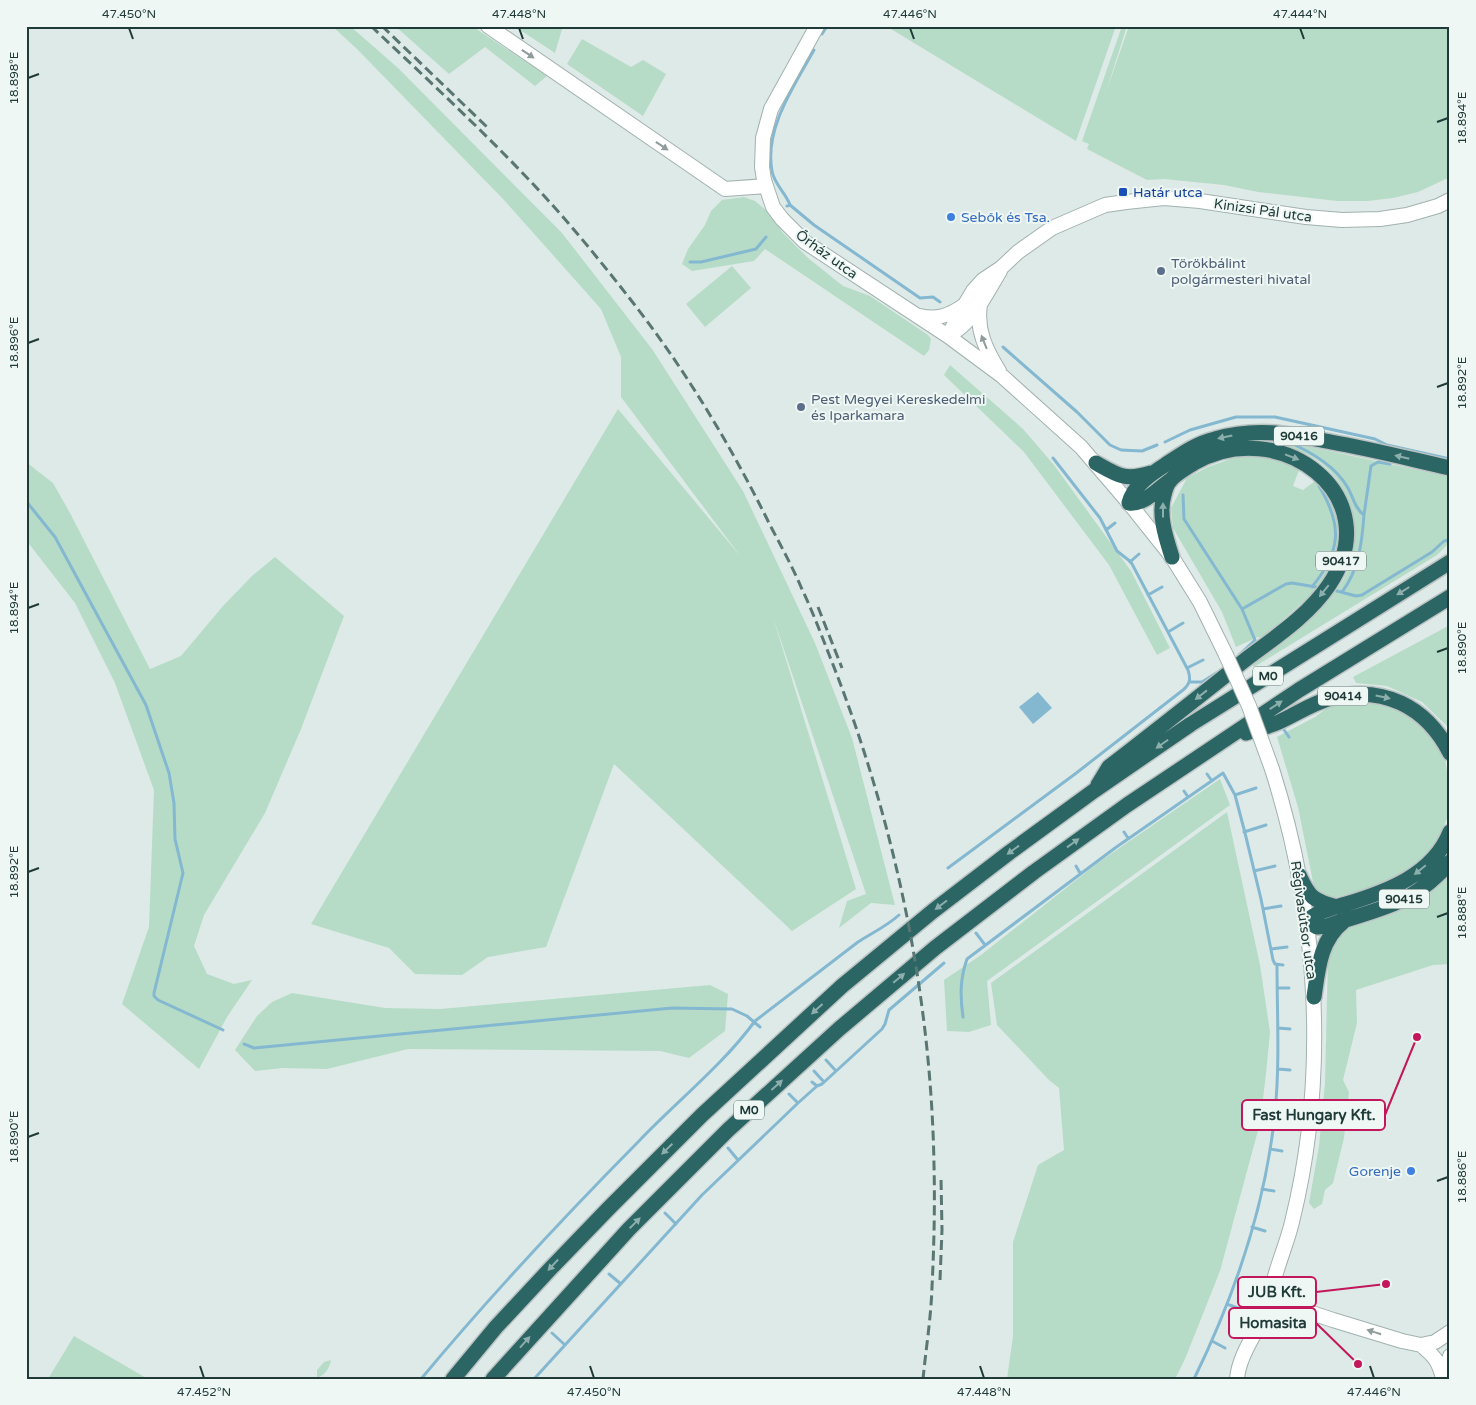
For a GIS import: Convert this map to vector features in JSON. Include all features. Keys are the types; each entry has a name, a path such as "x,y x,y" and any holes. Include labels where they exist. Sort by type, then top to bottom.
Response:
{"highway":[{"name":"90416","path":"1129,502 1136,488 1155,472 1196,446 1213,439 1247,433 1280,433 1353,446 1450,468"},
{"name":"90417","path":"1095,790 1109,768 1313,605 1329,586 1339,569 1344,555 1346,527 1341,507 1334,491 1323,477 1301,460 1272,450 1236,449 1199,460 1145,499 1134,503 1129,502"},
{"name":"90416","path":"1096,463 1111,472 1130,478 1155,472"},
{"path":"1170,480 1163,495 1162,512 1172,557"},
{"name":"M0","path":"453,1379 496,1327 552,1267 702,1115 817,1009 933,911 1095,790 1191,724 1450,562"},
{"name":"M0","path":"493,1379 629,1229 728,1130 838,1029 935,948 1026,878 1127,805 1299,690 1450,597"},
{"name":"90414","path":"1220,742 1277,722 1331,698 1355,694 1372,694 1401,702 1417,711 1431,724 1442,738 1450,753"},
{"path":"1307,921 1314,915 1384,892 1404,882 1430,862 1442,847 1450,832"},
{"name":"90415","path":"1307,921 1312,925 1322,927 1391,905 1407,898 1425,886 1450,862"},
{"path":"1299,875 1313,898 1337,907"},
{"name":"90415","path":"1314,996 1322,953 1327,940 1334,930 1348,918"}],"street":[{"path":"488,26 725,189 766,186"},
{"name":"Őrház utca","path":"817,26 771,109 762,138 762,167 766,186 774,207 805,242 948,336 1002,376 1062,428 1096,463 1129,502"},
{"name":"Kinizsi Pál utca","path":"948,336 973,291 984,280 1001,268 1018,252 1052,228 1105,205 1164,198 1200,200 1306,217 1342,220 1380,220 1407,215 1438,206 1450,200"},
{"name":"Kinizsi Pál utca","path":"948,336 962,327 980,304 1001,268"},
{"path":"980,304 978,320 982,338 1002,376"},
{"path":"918,316 928,318 940,317 951,314 964,306"},
{"name":"Régivasútsor utca","path":"1129,502 1172,557 1200,602 1249,706 1272,769 1287,822 1307,921 1314,996 1314,1050 1311,1103 1304,1163 1292,1222 1277,1271 1264,1310 1235,1375"},
{"path":"1277,1271 1280,1288 1286,1297 1298,1308"},
{"path":"1264,1310 1276,1305 1285,1304 1368,1331 1421,1345 1435,1342 1450,1332"},
{"path":"1421,1345 1439,1363 1442,1378"},
{"path":"1442,1378 1450,1356"}],"green space":[{"path":"332,26 350,26 398,68 562,233 652,349 743,491 815,643 852,738 895,905 871,903 839,928 847,901 866,894 773,617 856,889 792,931 614,764 546,947 488,957 462,975 415,974 389,948 311,924 618,409 741,557 621,397 621,357 601,309 504,200 357,49"},
{"path":"395,26 472,26 547,76 535,86 485,47 449,74"},
{"path":"514,26 563,26 555,53"},
{"path":"886,26 1116,26 1076,141"},
{"path":"1122,26 1127,26 1105,95 1129,26 1450,26 1450,177 1418,192 1368,201 1337,201 1258,192 1224,185 1164,179 1147,180 1087,149 1089,144 1082,141"},
{"path":"582,39 631,67 643,60 666,74 643,116 567,64"},
{"path":"744,197 755,201 767,211 783,233 808,258 843,286 870,296 928,335 931,339 929,350 924,356 765,249 754,261 692,271 682,264 688,249 705,225 711,211 722,200"},
{"path":"732,266 751,288 705,327 686,304"},
{"path":"950,365 1023,429 1054,465 1131,571 1170,648 1157,655 1109,565 1024,452 944,375"},
{"path":"1287,442 1446,476 1450,479 1450,545 1448,544 1437,555 1254,667 1252,665 1299,628 1331,596 1346,574 1351,562 1353,549 1354,535 1351,508 1340,484 1318,461 1305,453 1285,445"},
{"path":"1239,456 1271,457 1287,461 1299,470 1293,486 1303,490 1315,481 1317,482 1334,504 1340,528 1338,554 1317,590 1262,638 1258,637 1236,647 1222,612 1173,528 1171,508 1187,478 1208,467"},
{"path":"26,462 53,483 150,669 181,656 223,606 253,575 275,557 344,616 301,729 265,813 204,915 194,946 207,974 234,984 252,980 227,1017 199,1069 122,1004 149,927 154,790 115,683 75,603 26,540"},
{"path":"1450,625 1450,729 1422,702 1387,686 1356,683 1353,677"},
{"path":"1352,700 1377,701 1395,707 1418,720 1434,736 1445,758 1450,791 1450,811 1440,836 1426,857 1404,873 1369,890 1333,898 1321,893 1314,887 1298,807 1277,737 1315,717 1327,708"},
{"path":"1220,779 1230,805 987,981 991,1025 969,1032 947,1031 944,980 981,955 1099,862"},
{"path":"1227,812 1260,965 1270,1032 1260,1123 1220,1271 1185,1359 1175,1379 1007,1379 1013,1336 1013,1242 1038,1165 1064,1150 1059,1088 1049,1080 997,1025 991,983"},
{"path":"1450,870 1450,964 1433,965 1356,990 1357,1023 1343,1080 1349,1092 1344,1138 1333,1183 1325,1190 1322,1204 1314,1209 1309,1203 1319,1146 1325,1083 1328,958 1335,941 1344,930 1380,916"},
{"path":"710,985 728,994 725,1031 689,1058 660,1051 408,1049 327,1069 283,1068 255,1071 235,1050 257,1016 272,1002 292,993 385,1008 440,1009"},
{"path":"74,1336 148,1379 48,1379"},
{"path":"331,1360 327,1371 317,1378 317,1370 324,1362"}],"water":[{"path":"1038,692 1052,708 1033,724 1019,707"}],"waterway":[{"path":"822,34 827,26"},
{"path":"790,205 773,176 772,139 782,108 814,50"},
{"path":"787,206 790,205 814,225 920,298 933,297 940,302"},
{"path":"690,262 701,262 756,249 766,237"},
{"path":"1003,347 1077,412 1110,445 1121,450 1142,451 1157,445"},
{"path":"1165,442 1190,430 1236,417 1275,417 1375,439 1387,445 1450,459"},
{"path":"1293,444 1331,467 1343,480 1358,510 1364,515 1361,545 1356,565 1342,592"},
{"path":"948,868 1075,774 1183,690 1189,681 1188,670 1131,562 1117,551 1100,518 1053,458"},
{"path":"1364,515 1371,466 1378,462 1390,464"},
{"path":"1312,587 1329,562 1335,538 1332,514 1319,486"},
{"path":"1183,495 1184,519 1242,609 1255,640 1239,655"},
{"path":"26,501 55,537 146,705 169,773 174,803 175,839 183,873 154,996 158,1000 223,1030"},
{"path":"1106,530 1115,523"},
{"path":"1337,591 1356,596 1362,595 1432,552 1444,541 1450,540"},
{"path":"1130,562 1139,554"},
{"path":"1242,609 1286,584 1292,583 1316,587"},
{"path":"1148,595 1162,587"},
{"path":"1168,632 1183,623"},
{"path":"1187,668 1203,660"},
{"path":"1190,682 1202,682 1221,670"},
{"path":"1282,727 1289,737"},
{"path":"963,1017 961,988 967,959 1115,848 1223,773 1235,795 1261,899 1273,960 1275,964 1283,965"},
{"path":"1207,774 1212,781"},
{"path":"1235,795 1256,788"},
{"path":"1184,791 1188,797"},
{"path":"1244,832 1266,825"},
{"path":"1124,832 1128,838"},
{"path":"1076,866 1080,873"},
{"path":"1254,871 1275,866"},
{"path":"1263,909 1281,906"},
{"path":"421,1379 473,1318 555,1228 654,1126 714,1068 755,1021 858,942 899,915"},
{"path":"976,933 985,945"},
{"path":"1271,949 1287,947"},
{"path":"534,1379 702,1195 798,1103 817,1086 822,1084 882,1029 889,1010 944,963"},
{"path":"1194,1379 1209,1348 1235,1283 1256,1215 1271,1147 1277,1094 1277,964"},
{"path":"1277,988 1289,988"},
{"path":"244,1044 254,1048 672,1008 732,1009 747,1016 760,1027"},
{"path":"1278,1028 1290,1029"},
{"path":"826,1060 836,1071"},
{"path":"1278,1069 1290,1070"},
{"path":"814,1071 824,1082"},
{"path":"812,1082 817,1086"},
{"path":"789,1094 798,1103"},
{"path":"1275,1109 1287,1110"},
{"path":"728,1148 738,1160"},
{"path":"1270,1149 1282,1151"},
{"path":"1262,1189 1274,1191"},
{"path":"665,1213 676,1224"},
{"path":"1252,1227 1265,1231"},
{"path":"609,1274 621,1284"},
{"path":"1227,1304 1240,1309"},
{"path":"552,1333 565,1345"},
{"path":"1212,1341 1225,1348"}],"railway":[{"path":"371,26 482,132 546,198 602,264 654,330 708,411 724,439 790,564 816,622 853,718 873,780 905,906 917,971 931,1100 934,1180 934,1241 930,1322 923,1379"},
{"path":"382,26 487,127"},
{"path":"818,607 842,668"},
{"path":"940,1280 942,1230 941,1178"}],"place":[{"name":"Határ utca","path":"1123,192"},
{"name":"Sebők és Tsa.","path":"951,217"},
{"name":"Törökbálint polgármesteri hivatal","path":"1161,271"},
{"name":"Pest Megyei Kereskedelmi és Iparkamara","path":"801,407"},
{"name":"Fast Hungary Kft.","path":"1417,1037"},
{"name":"Gorenje","path":"1411,1171"},
{"name":"JUB Kft.","path":"1386,1284"},
{"name":"Homasita","path":"1358,1364"}]}
